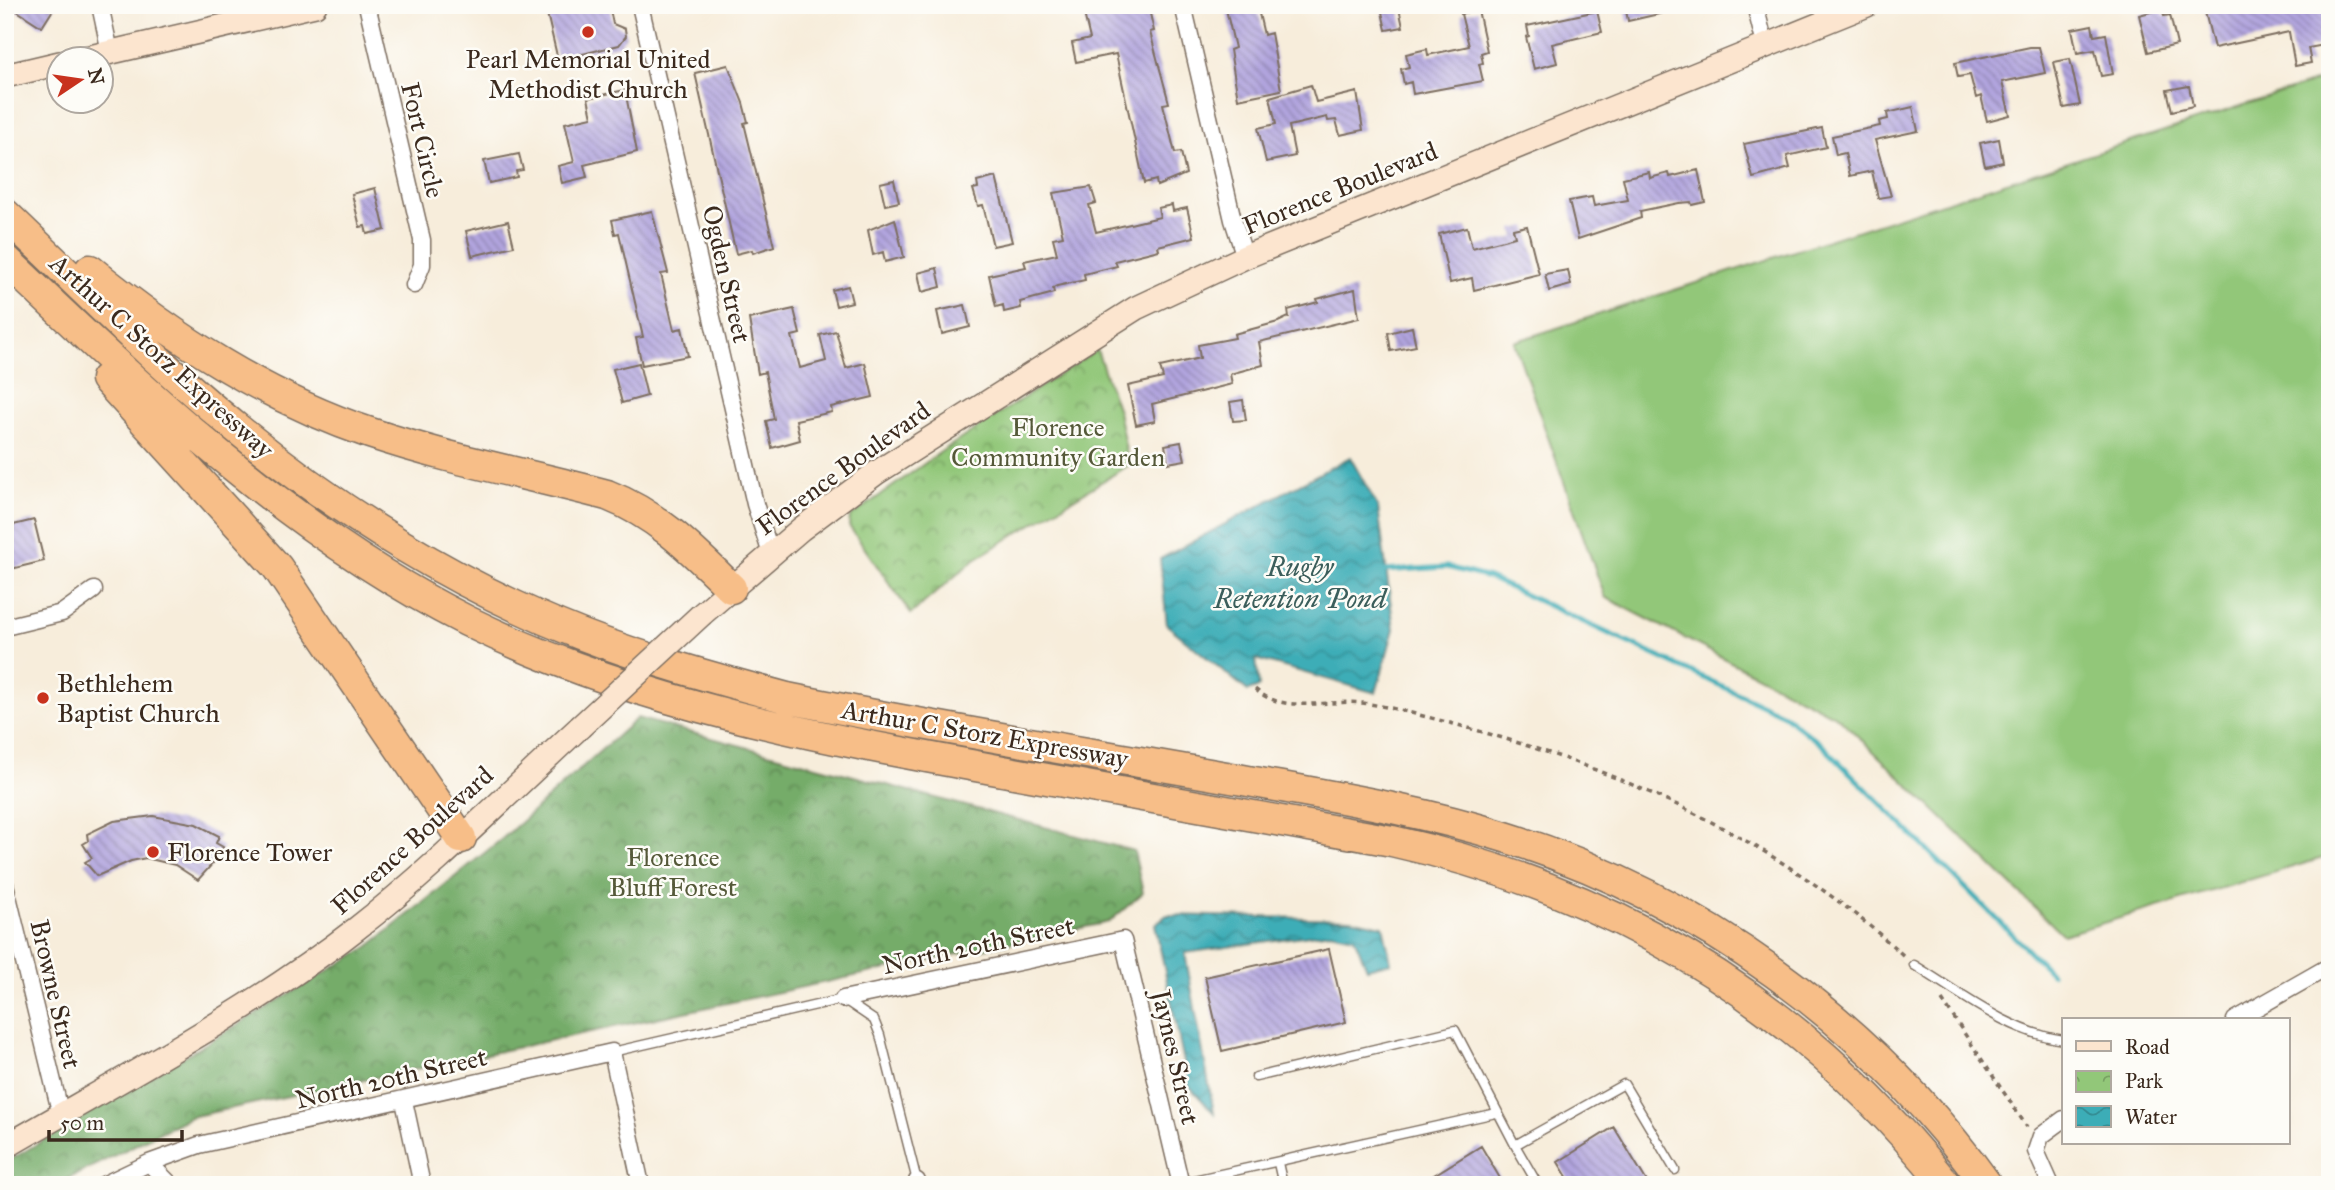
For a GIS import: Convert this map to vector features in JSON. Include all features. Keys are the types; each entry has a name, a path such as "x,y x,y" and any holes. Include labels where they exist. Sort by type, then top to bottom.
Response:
{"highway":[{"path":"5,202 181,340 255,383 366,432 417,448 607,495 634,506 677,535 731,588"},
{"name":"Arthur C Storz Expressway","path":"5,214 239,430 381,531 476,586 578,633 692,673 787,698 1392,808 1508,837 1552,854 1629,886 1685,915 1784,980 1868,1050 1942,1127 1987,1185"},
{"name":"Arthur C Storz Expressway","path":"5,258 243,477 345,549 467,621 531,649 664,698 744,719 836,741 1392,841 1447,853 1523,877 1599,908 1656,937 1752,997 1829,1059 1866,1094 1946,1185"},
{"path":"5,271 169,446 277,567 344,661 440,812 461,838"}],"street":[{"path":"100,5 109,46"},
{"path":"116,50 239,18 315,5"},
{"name":"Fort Circle","path":"367,5 422,240 422,265 414,285"},
{"name":"Ogden Street","path":"640,5 755,504 771,554"},
{"path":"1183,5 1233,220 1245,257"},
{"path":"1755,5 1765,45"},
{"name":"Florence Boulevard","path":"5,1147 309,963 386,905 702,614 771,554 876,473 1097,329 1183,284 1245,257 1867,5"},
{"path":"5,76 46,66"},
{"path":"5,627 62,613 93,590"},
{"name":"Browne Street","path":"5,884 7,903 61,1115"},
{"name":"North 20th Street","path":"843,999 1123,940"},
{"name":"Jaynes Street","path":"1123,940 1181,1184"},
{"path":"2239,1018 2330,966"},
{"path":"612,1052 641,1185"},
{"name":"North 20th Street","path":"103,1185 149,1163 199,1144 404,1101 612,1052"},
{"path":"404,1101 422,1185"},
{"path":"2051,1185 2036,1151 2041,1136 2062,1120"},
{"path":"149,1163 172,1185"}],"lane":[{"path":"1914,965 1998,1016 2036,1033 2062,1040"},
{"path":"612,1052 843,999 874,1020 918,1183"},
{"path":"1256,1077 1455,1030 1496,1113 1538,1185"},
{"path":"1515,1145 1624,1084 1675,1170"},
{"path":"1181,1184 1496,1113"},
{"path":"1278,1163 1283,1185"}],"path":[{"path":"1255,689 1273,702 1362,703 1436,720 1565,756 1653,792 1735,835 1801,875 1878,931 1914,965 1950,1009 2023,1121"}],"green space":[{"path":"2330,77 2330,856 2063,935 1839,718 1605,597 1514,342"},
{"name":"Florence Community Garden","path":"1097,350 1118,411 1129,465 975,559 911,614 849,526 850,517 942,451"},
{"name":"Florence Bluff Forest","path":"637,718 1134,851 1143,893 1109,922 190,1117 56,1185 5,1185 5,1163 368,947 503,838"}],"water":[{"name":"Rugby Retention Pond","path":"1350,457 1378,507 1394,629 1376,693 1256,659 1259,687 1248,691 1167,625 1160,559"},
{"path":"1167,915 1351,919 1383,926 1391,962 1367,968 1354,937 1330,932 1185,953 1214,1113 1189,1086 1155,924"}],"building":[{"path":"8,5 56,5 42,27"},
{"name":"Pearl Memorial United Methodist Church","path":"545,5 609,5 613,24 625,29 626,36 619,45 558,60"},
{"path":"1082,5 1148,5 1154,31 1150,32 1169,103 1163,104 1175,153 1181,152 1186,174 1157,186 1156,180 1144,183 1116,54 1076,62 1072,43 1090,39"},
{"path":"1225,5 1257,5 1264,35 1271,33 1281,90 1238,99 1230,50 1235,48"},
{"path":"1625,5 1671,5 1672,11 1628,21"},
{"path":"2234,5 2324,5 2330,44 2308,48 2311,63 2295,66 2289,32 2214,48 2205,12"},
{"path":"1399,8 1403,27 1386,30 1382,12"},
{"path":"2162,9 2164,16 2170,15 2177,45 2148,52 2139,15"},
{"path":"1478,10 1487,51 1481,53 1483,63 1479,64 1483,81 1413,94 1411,82 1404,84 1401,69 1409,67 1406,54 1427,49 1428,55 1469,46 1461,14"},
{"path":"1597,11 1602,32 1552,44 1557,63 1534,69 1526,37 1529,36 1527,26"},
{"path":"2092,25 2094,36 2106,34 2113,74 2101,76 2095,50 2077,53 2072,29"},
{"path":"2039,47 2045,73 2002,82 2010,115 1987,121 1981,96 1976,98 1970,75 1958,77 1955,63"},
{"path":"2070,59 2080,105 2064,108 2054,62"},
{"path":"728,65 748,122 744,123 774,246 753,253 752,250 736,254 695,73"},
{"path":"1311,85 1316,102 1357,92 1363,130 1340,135 1336,120 1328,121 1327,117 1289,126 1295,156 1266,162 1258,128 1276,124 1270,97"},
{"path":"2189,86 2193,106 2172,111 2167,90"},
{"path":"625,90 637,152 584,165 587,177 562,183 558,166 574,162 565,123 592,117 588,98"},
{"path":"1913,107 1918,131 1875,140 1891,196 1878,198 1872,171 1850,176 1845,153 1836,155 1832,136 1880,126 1879,121 1888,119 1887,113"},
{"path":"1822,128 1826,147 1787,156 1790,168 1753,178 1744,144"},
{"path":"1999,139 2003,162 1985,166 1980,143"},
{"path":"519,154 523,170 516,171 517,177 489,183 484,161"},
{"path":"1698,170 1705,202 1692,205 1691,202 1679,203 1640,211 1641,218 1578,239 1569,201 1592,197 1594,206 1628,200 1623,178 1649,172 1650,178 1669,173 1670,177"},
{"path":"996,177 1012,242 993,246 983,205 978,206 973,189 978,188 977,182"},
{"path":"894,180 899,202 885,205 880,183"},
{"path":"1091,187 1096,203 1089,205 1096,232 1160,217 1158,208 1172,205 1173,211 1187,208 1194,237 1158,246 1159,250 1115,261 1117,266 1084,274 1085,280 1057,286 1053,288 1054,293 1020,302 1021,308 1004,312 1003,305 996,307 989,275 1026,267 1024,261 1057,254 1053,238 1063,236 1053,193"},
{"path":"375,188 385,230 367,234 365,226 360,227 352,194"},
{"path":"652,211 668,273 661,274 674,330 682,328 688,356 642,365 636,338 643,337 619,233 615,234 612,220"},
{"path":"895,219 904,257 885,262 883,252 873,255 868,230"},
{"path":"508,221 514,246 472,256 466,231"},
{"path":"1527,226 1539,274 1474,290 1472,278 1450,283 1439,234 1467,227 1472,248 1515,237 1513,229"},
{"path":"937,268 941,287 922,292 918,273"},
{"path":"1568,270 1571,285 1549,291 1545,274"},
{"path":"848,286 852,302 836,306 832,290"},
{"path":"1355,289 1359,318 1259,342 1263,365 1230,374 1232,384 1152,404 1155,421 1136,425 1128,386 1163,378 1160,367 1200,358 1198,345 1235,338 1234,334 1289,317 1288,310"},
{"path":"965,305 970,327 942,334 937,311"},
{"path":"794,309 800,334 792,336 800,368 826,361 820,335 836,331 846,368 865,363 873,397 831,407 832,412 796,420 800,440 772,448 766,421 774,419 765,372 758,374 749,319"},
{"path":"1412,327 1416,346 1391,351 1388,333"},
{"path":"639,363 647,396 622,403 613,369"},
{"path":"1243,400 1246,420 1233,421 1230,402"},
{"path":"1181,442 1185,460 1168,463 1165,445"},
{"path":"34,520 44,561 11,569 5,527"},
{"name":"Florence Tower","path":"153,816 196,824 219,836 216,843 223,847 198,880 175,865 146,858 131,861 97,876 85,862 92,858 83,844 88,841 87,834 114,821"},
{"path":"1329,949 1346,1022 1222,1051 1205,977"},
{"path":"1614,1127 1649,1185 1572,1185 1558,1162"},
{"path":"1481,1146 1504,1185 1418,1185"}],"waterway":[{"path":"1382,571 1447,567 1489,578 1784,715 1822,745 2051,973"}],"place":[{"name":"Pearl Memorial United Methodist Church","path":"588,32"},
{"name":"Bethlehem Baptist Church","path":"43,698"},
{"name":"Florence Tower","path":"153,852"}]}
